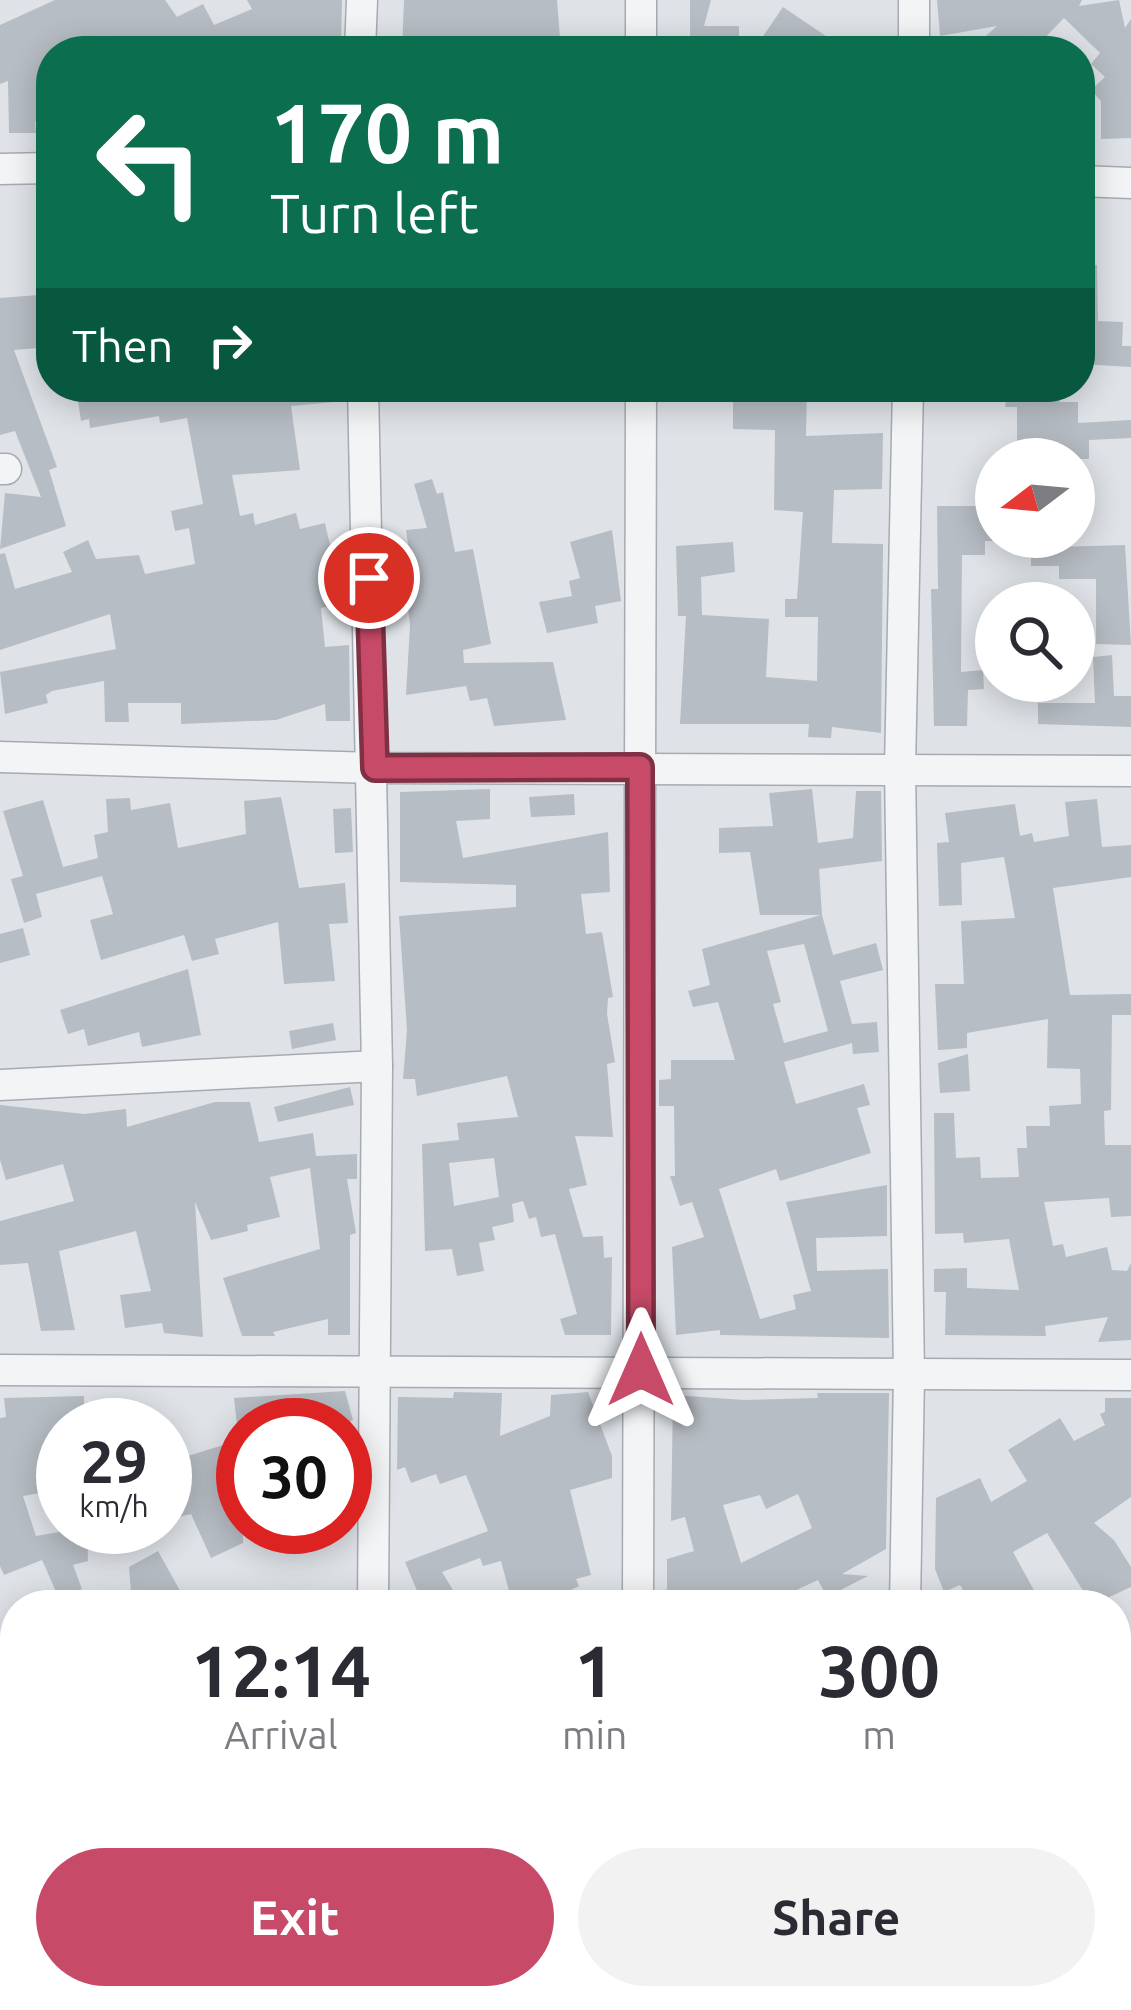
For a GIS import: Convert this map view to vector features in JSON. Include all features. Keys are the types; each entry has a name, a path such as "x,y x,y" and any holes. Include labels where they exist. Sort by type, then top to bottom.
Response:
{"street":[{"path":"361,36 362,0"},
{"path":"641,0 641,36"},
{"path":"914,0 914,36"},
{"path":"0,169 36,168"},
{"path":"1095,182 1131,183"},
{"path":"364,402 375,768 378,1369 373,1590"},
{"path":"638,1590 640,402"},
{"path":"905,1590 909,1375 900,768 908,402"},
{"path":"0,757 375,768 1131,771"},
{"path":"0,1085 377,1066"},
{"path":"0,1370 1131,1376"}],"building":[{"path":"55,0 165,0 177,17 203,4 214,25 252,9 247,0 342,0 341,36 36,36 36,133 9,133 8,81 0,84 0,25"},
{"path":"404,0 557,0 560,36 403,36"},
{"path":"690,0 711,0 704,26 739,26 739,36 690,36"},
{"path":"937,0 1082,0 1079,6 1119,0 1125,28 1131,19 1131,138 1101,139 1101,101 1095,86 1105,77 1095,68 1100,53 1095,36 1083,36 1064,18 1047,36 986,36 997,26 940,36"},
{"path":"783,7 826,36 763,36"},
{"path":"1095,265 1098,321 1123,322 1122,346 1131,346 1131,367 1095,365"},
{"path":"36,295 36,348 14,350 57,467 49,470 66,526 0,549 5,493 41,497 15,431 0,435 0,298"},
{"path":"78,402 333,402 291,406 300,470 232,475 240,516 253,513 255,525 296,513 300,529 325,523 343,603 321,608 325,647 349,645 350,721 326,721 325,704 276,720 181,724 181,703 128,703 129,722 105,722 104,681 52,691 46,695 48,703 5,714 0,672 116,649 110,614 0,650 0,554 5,553 15,589 72,572 63,552 88,540 96,559 139,555 145,574 195,564 189,528 175,531 171,511 203,504 187,418 160,423 159,416 90,428 89,419 81,421"},
{"path":"733,402 807,402 806,436 883,433 882,489 834,490 832,543 883,544 881,733 832,727 831,738 808,737 809,724 680,724 686,616 678,616 676,546 733,542 735,572 701,577 702,615 769,619 766,677 817,681 818,617 785,617 785,599 797,599 803,512 774,510 775,430 733,429"},
{"path":"1006,402 1078,402 1078,423 1131,420 1131,438 1017,438 1017,407 1005,407"},
{"path":"432,479 437,494 443,492 455,552 473,549 491,644 463,650 464,663 553,662 566,720 494,726 487,698 470,701 466,686 406,695 410,625 401,551 409,550 406,530 427,528 414,484"},
{"path":"937,506 975,506 975,555 962,555 961,672 975,671 975,690 968,690 967,726 934,726 931,589 938,589"},
{"path":"612,530 621,601 595,606 598,623 547,633 539,602 572,596 569,581 580,578 570,542"},
{"path":"1125,545 1131,645 1096,644 1096,579 1059,579 1059,566 1031,566 1031,558 1095,558 1095,546"},
{"path":"1112,655 1114,696 1131,696 1131,727 1038,724 1038,703 1095,703 1095,657"},
{"path":"490,789 490,819 456,821 463,858 608,832 610,892 581,894 586,934 602,932 613,997 608,998 607,1014 615,1062 607,1064 613,1137 575,1136 587,1185 569,1189 583,1237 603,1236 604,1258 612,1257 611,1335 565,1335 560,1319 577,1314 555,1234 541,1237 536,1217 529,1219 523,1201 512,1204 514,1222 492,1227 495,1240 479,1243 484,1271 457,1276 452,1249 425,1251 422,1144 459,1140 457,1123 518,1117 507,1076 417,1096 415,1079 403,1079 407,1030 399,916 516,907 516,885 400,882 400,792","holes":["494,1158 499,1197 454,1206 449,1163"]},
{"path":"812,789 818,843 853,838 856,791 881,791 882,861 819,869 822,915 833,955 876,943 883,970 840,981 852,1024 877,1022 879,1052 853,1054 852,1043 784,1062 796,1104 864,1084 870,1105 857,1108 871,1153 780,1181 776,1169 719,1189 760,1319 796,1309 793,1295 811,1291 786,1202 887,1185 887,1236 816,1238 817,1271 888,1269 889,1338 720,1335 720,1330 676,1335 672,1247 704,1237 692,1202 680,1206 670,1176 675,1176 674,1106 659,1106 659,1080 671,1079 671,1060 735,1060 718,1002 693,1007 688,991 710,985 702,949 821,915 760,915 750,852 719,853 719,828 773,826 769,793","holes":["804,944 828,1031 784,1043 773,1004 781,1002 767,951"]},
{"path":"574,794 575,815 531,817 529,797"},
{"path":"281,797 299,888 345,883 348,923 329,924 335,981 284,984 278,922 215,939 219,954 192,961 184,935 101,960 90,920 113,914 102,876 36,894 42,917 24,923 11,879 23,876 3,811 43,800 63,867 98,858 94,835 108,832 106,799 130,798 131,810 170,803 178,848 246,834 244,801"},
{"path":"1097,799 1102,847 1131,845 1131,877 1053,888 1070,995 1131,994 1131,1015 1112,1015 1111,1110 1104,1111 1105,1145 1131,1145 1131,1216 1111,1217 1109,1198 1044,1202 1053,1246 1063,1244 1066,1257 1107,1247 1112,1270 1127,1271 1131,1263 1131,1340 1098,1342 1108,1317 1045,1326 1046,1336 945,1335 946,1292 934,1292 934,1269 967,1268 967,1288 1019,1290 1009,1239 964,1243 963,1233 935,1234 934,1113 954,1113 956,1158 980,1157 981,1178 1019,1177 1017,1148 1027,1148 1026,1126 1050,1126 1049,1106 1081,1104 1080,1069 1047,1068 1048,1019 967,1033 967,1048 938,1050 935,984 964,984 961,921 1015,918 1004,857 961,863 962,905 939,906 937,843 949,842 945,813 1015,804 1020,836 1032,833 1034,842 1069,836 1065,802"},
{"path":"351,808 353,852 335,853 333,809"},
{"path":"23,928 30,955 0,963 0,934"},
{"path":"188,969 201,1035 142,1047 139,1032 88,1046 84,1029 68,1034 60,1010"},
{"path":"333,1023 336,1040 292,1049 289,1031"},
{"path":"968,1054 970,1091 940,1093 938,1063"},
{"path":"350,1087 354,1105 278,1122 274,1107"},
{"path":"215,1102 250,1102 259,1142 313,1133 316,1156 357,1154 357,1179 347,1179 356,1233 350,1235 350,1335 328,1335 328,1319 273,1332 275,1336 242,1336 223,1278 320,1249 310,1168 270,1177 280,1217 247,1225 248,1231 211,1240 195,1202 203,1337 164,1333 162,1323 125,1328 120,1295 151,1291 136,1231 59,1251 75,1330 41,1331 28,1263 0,1265 0,1221 74,1201 63,1164 6,1180 0,1160 0,1105 84,1114 126,1109 127,1127"},
{"path":"345,1391 347,1398 234,1398"},
{"path":"454,1392 502,1393 500,1436 550,1416 551,1395 588,1392 612,1456 612,1478 570,1490 591,1575 576,1579 579,1586 509,1590 501,1561 483,1566 480,1558 442,1572 453,1590 417,1590 405,1562 488,1531 466,1475 440,1484 436,1474 411,1483 405,1467 397,1470 398,1397 453,1398"},
{"path":"889,1393 886,1549 842,1574 868,1576 841,1590 823,1590 818,1580 796,1590 667,1590 667,1559 694,1551 685,1517 671,1521 673,1395 744,1400","holes":["798,1494 812,1528 741,1563 723,1505 760,1495 766,1509"]},
{"path":"84,1396 36,1398 36,1494 23,1496 36,1536 36,1554 88,1554 88,1561 73,1565 82,1589 55,1590 42,1560 4,1575 0,1566 0,1418 6,1417 4,1398"},
{"path":"1105,1398 1131,1398 1131,1497 1094,1523 1114,1540 1131,1567 1131,1587 1083,1590 1047,1533 1013,1552 1034,1590 963,1590 960,1585 943,1590 935,1569 936,1498 980,1478 991,1502 1027,1481 1008,1450 1060,1418 1074,1441 1105,1425 1100,1414 1105,1412"},
{"path":"216,1447 220,1554 211,1558 192,1516 192,1455"},
{"path":"160,1554 180,1590 131,1590 129,1567"}],"route":[{"path":"369,578 375,768 640,767 641,1370"}]}
